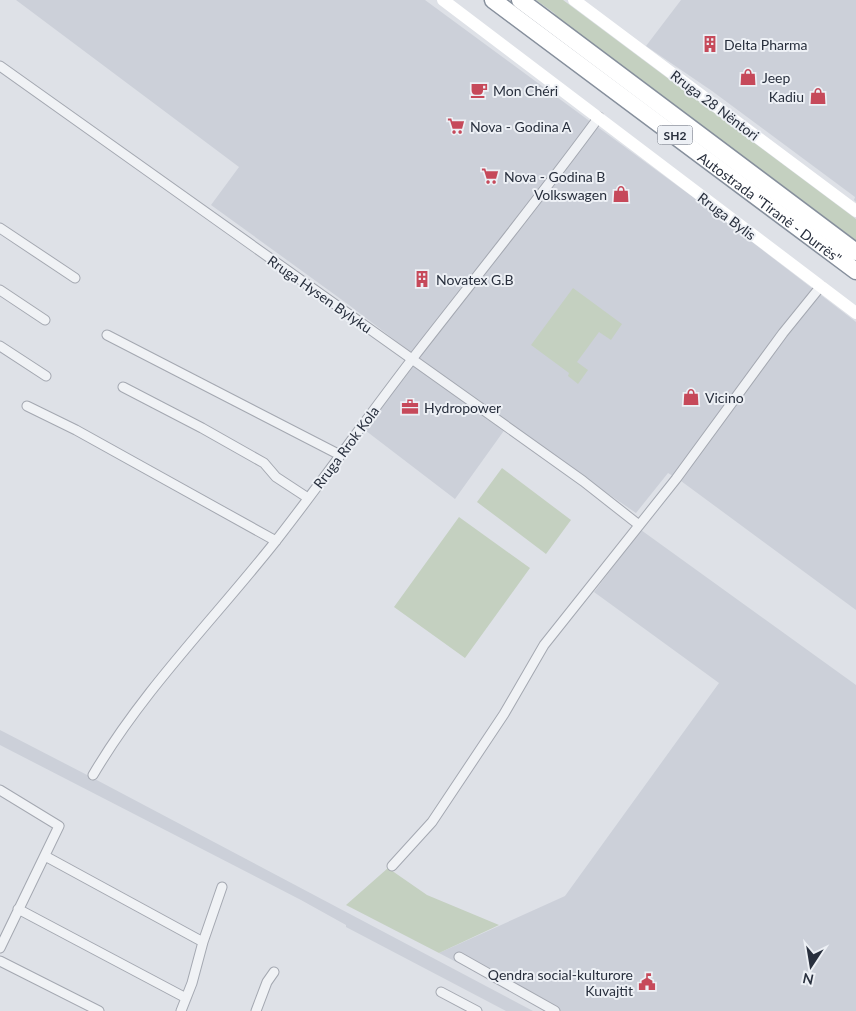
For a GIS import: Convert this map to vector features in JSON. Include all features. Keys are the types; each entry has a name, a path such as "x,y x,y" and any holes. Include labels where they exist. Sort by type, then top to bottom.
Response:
{"highway":[{"name":"Autostrada \"Tiranë - Durrës\"","path":"493,0 856,271"},
{"name":"Autostrada \"Tiranë - Durrës\"","path":"520,0 856,252"}],"main road":[{"name":"Rruga Bylis","path":"443,0 600,117 705,200 856,313"},
{"name":"Rruga 28 Nëntori","path":"574,0 856,211"}],"street":[{"name":"Rruga Hysen Bylyku","path":"0,66 576,476 639,525"},
{"name":"Rruga Rrok Kola","path":"93,775 111,745 170,666 276,542 412,359 600,117"},
{"path":"0,228 75,278"},
{"path":"392,866 432,822 504,714 544,645 676,479 821,286"},
{"path":"0,290 44,320"},
{"path":"108,335 340,455"},
{"path":"0,346 46,376"},
{"path":"123,386 264,463 276,477 308,498"},
{"path":"27,406 76,430 276,542"},
{"path":"0,790 59,826 0,948"},
{"path":"45,856 203,942"},
{"path":"180,1011 192,983 203,942 222,887"},
{"path":"18,909 186,998"},
{"path":"459,957 555,1011"},
{"path":"0,961 99,1011"},
{"path":"256,1011 267,982 274,972"},
{"path":"441,992 477,1011"}],"shaded area":[{"path":"16,0 425,0 709,209 856,322 856,610 668,473 636,513 508,425 455,499 357,424 413,354 211,205 239,167"},
{"path":"681,0 856,0 856,202 854,200 855,197 712,91 646,46"},
{"path":"641,530 856,685 856,1011 550,1011 439,953 565,896 719,683 594,592"},
{"path":"0,730 533,1011 506,1011 346,927 346,925 301,900 0,745"}],"green space":[{"path":"536,0 563,0 856,219 856,244 563,25 554,13"},
{"path":"573,288 622,324 611,340 599,332 577,362 588,370 578,384 568,376 569,373 531,345"},
{"path":"502,468 571,520 546,554 477,502"},
{"path":"459,517 530,568 465,658 394,607"},
{"path":"388,868 427,895 499,925 439,953 346,905"}],"place":[{"name":"Delta Pharma","path":"710,44"},
{"name":"Jeep","path":"748,77"},
{"name":"Mon Chéri","path":"479,90"},
{"name":"Kadiu","path":"818,96"},
{"name":"Nova - Godina A","path":"456,126"},
{"name":"Nova - Godina B","path":"490,176"},
{"name":"Volkswagen","path":"621,194"},
{"name":"Novatex G.B","path":"422,279"},
{"name":"Vicino","path":"691,397"},
{"name":"Hydropower","path":"410,407"},
{"name":"Qendra social-kulturore Kuvajtit","path":"647,982"}]}
